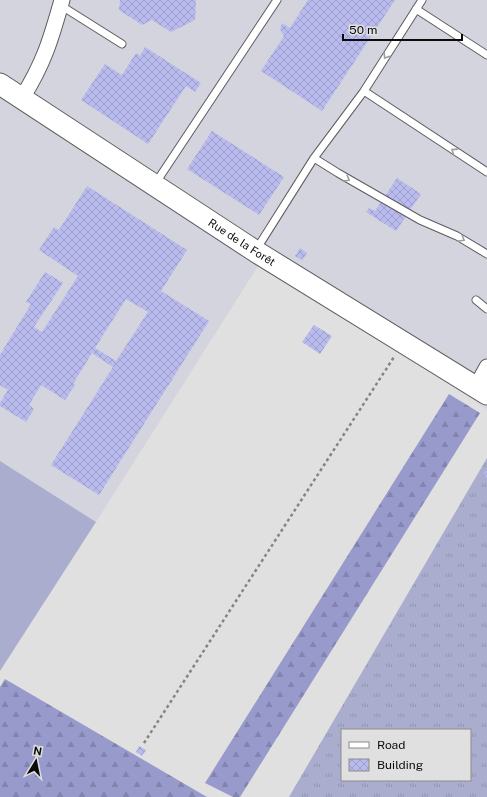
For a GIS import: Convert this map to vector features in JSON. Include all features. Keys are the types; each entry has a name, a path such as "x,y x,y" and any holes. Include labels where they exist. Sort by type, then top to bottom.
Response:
{"street":[{"path":"22,98 39,71 48,50 61,3"},
{"name":"Rue de la Forêt","path":"0,84 154,186 481,391"},
{"path":"481,391 487,367"}],"lane":[{"path":"154,186 277,0"},
{"path":"255,250 314,158 364,91 422,0"},
{"path":"61,3 122,44"},
{"path":"416,10 487,54"},
{"path":"364,91 487,172"},
{"path":"314,158 338,174 420,220 457,236 487,254"},
{"path":"476,300 487,309"}],"path":[{"path":"144,743 403,343"}],"shaded area":[{"path":"0,0 487,0 487,409 260,263 96,522 0,461"}],"green space":[{"path":"449,394 480,413 240,797 233,797 205,783"},
{"path":"487,458 487,797 289,797"},
{"path":"0,461 96,522 0,671"},
{"path":"5,679 207,797 0,797 0,687"}],"building":[{"path":"120,0 196,0 195,20 171,32 152,20 142,25 119,10"},
{"path":"308,0 395,0 322,111 261,71 284,36 280,30 282,23 290,28"},
{"path":"145,47 201,83 195,92 186,86 148,144 81,100 105,64 122,75 136,53 140,56"},
{"path":"212,131 284,177 259,215 187,169"},
{"path":"397,178 421,194 396,231 366,212 369,208 375,211"},
{"path":"87,186 187,250 161,291 209,321 99,495 51,465 113,367 92,353 65,400 41,385 29,405 34,409 26,422 0,406 0,403 8,390 0,385 0,355 31,304 26,302 45,272 63,283 34,327 42,332 78,276 39,250 54,227 59,230","holes":["126,299 148,312 116,361 95,348"]},
{"path":"300,248 307,253 302,260 295,256"},
{"path":"314,325 332,336 320,354 302,342"},
{"path":"487,468 487,478 483,476"},
{"path":"139,746 146,750 142,756 136,752"}]}
